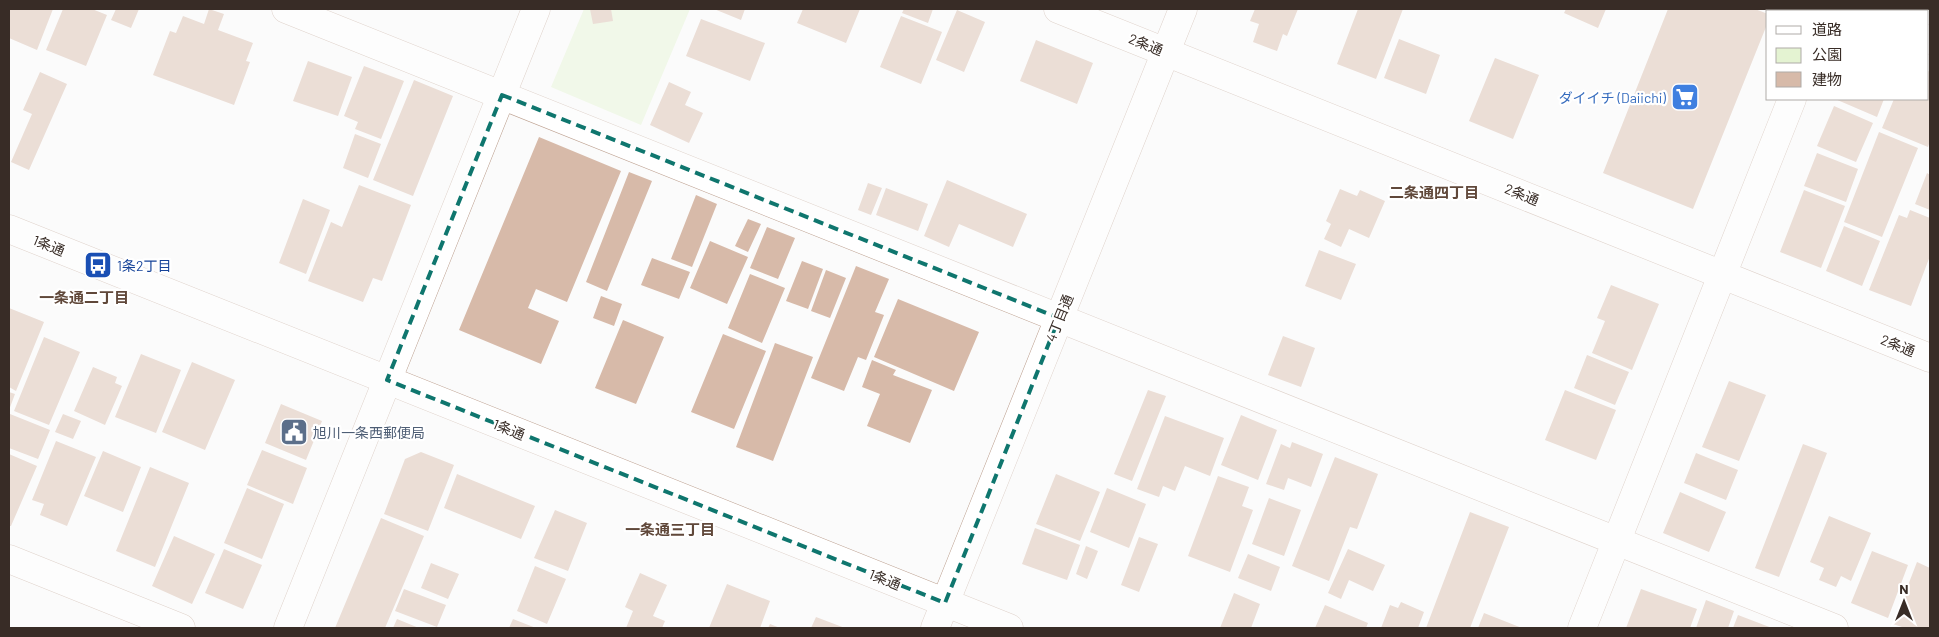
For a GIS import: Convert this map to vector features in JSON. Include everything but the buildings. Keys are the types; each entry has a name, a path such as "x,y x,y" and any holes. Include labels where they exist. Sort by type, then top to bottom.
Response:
{"street":[{"path":"286,9 1834,628"},
{"path":"288,628 536,9"},
{"name":"2条通","path":"1058,9 1930,358"},
{"name":"4丁目通","path":"935,628 1183,9"},
{"path":"1582,628 1792,100"},
{"name":"1条通","path":"9,229 1009,628"},
{"path":"9,559 181,628"}],"highlighted area":[{"path":"502,95 1059,318 945,603 387,380"}],"green space":[{"path":"584,9 690,9 641,125 551,87"}],"place":[{"name":"ダイイチ (Daiichi)","path":"1685,97"},
{"name":"1条2丁目","path":"98,265"},
{"name":"旭川一条西郵便局","path":"294,432"}],"district":[{"name":"二条通四丁目","path":"1434,192"},
{"name":"一条通二丁目","path":"84,297"},
{"name":"一条通三丁目","path":"670,529"}]}
